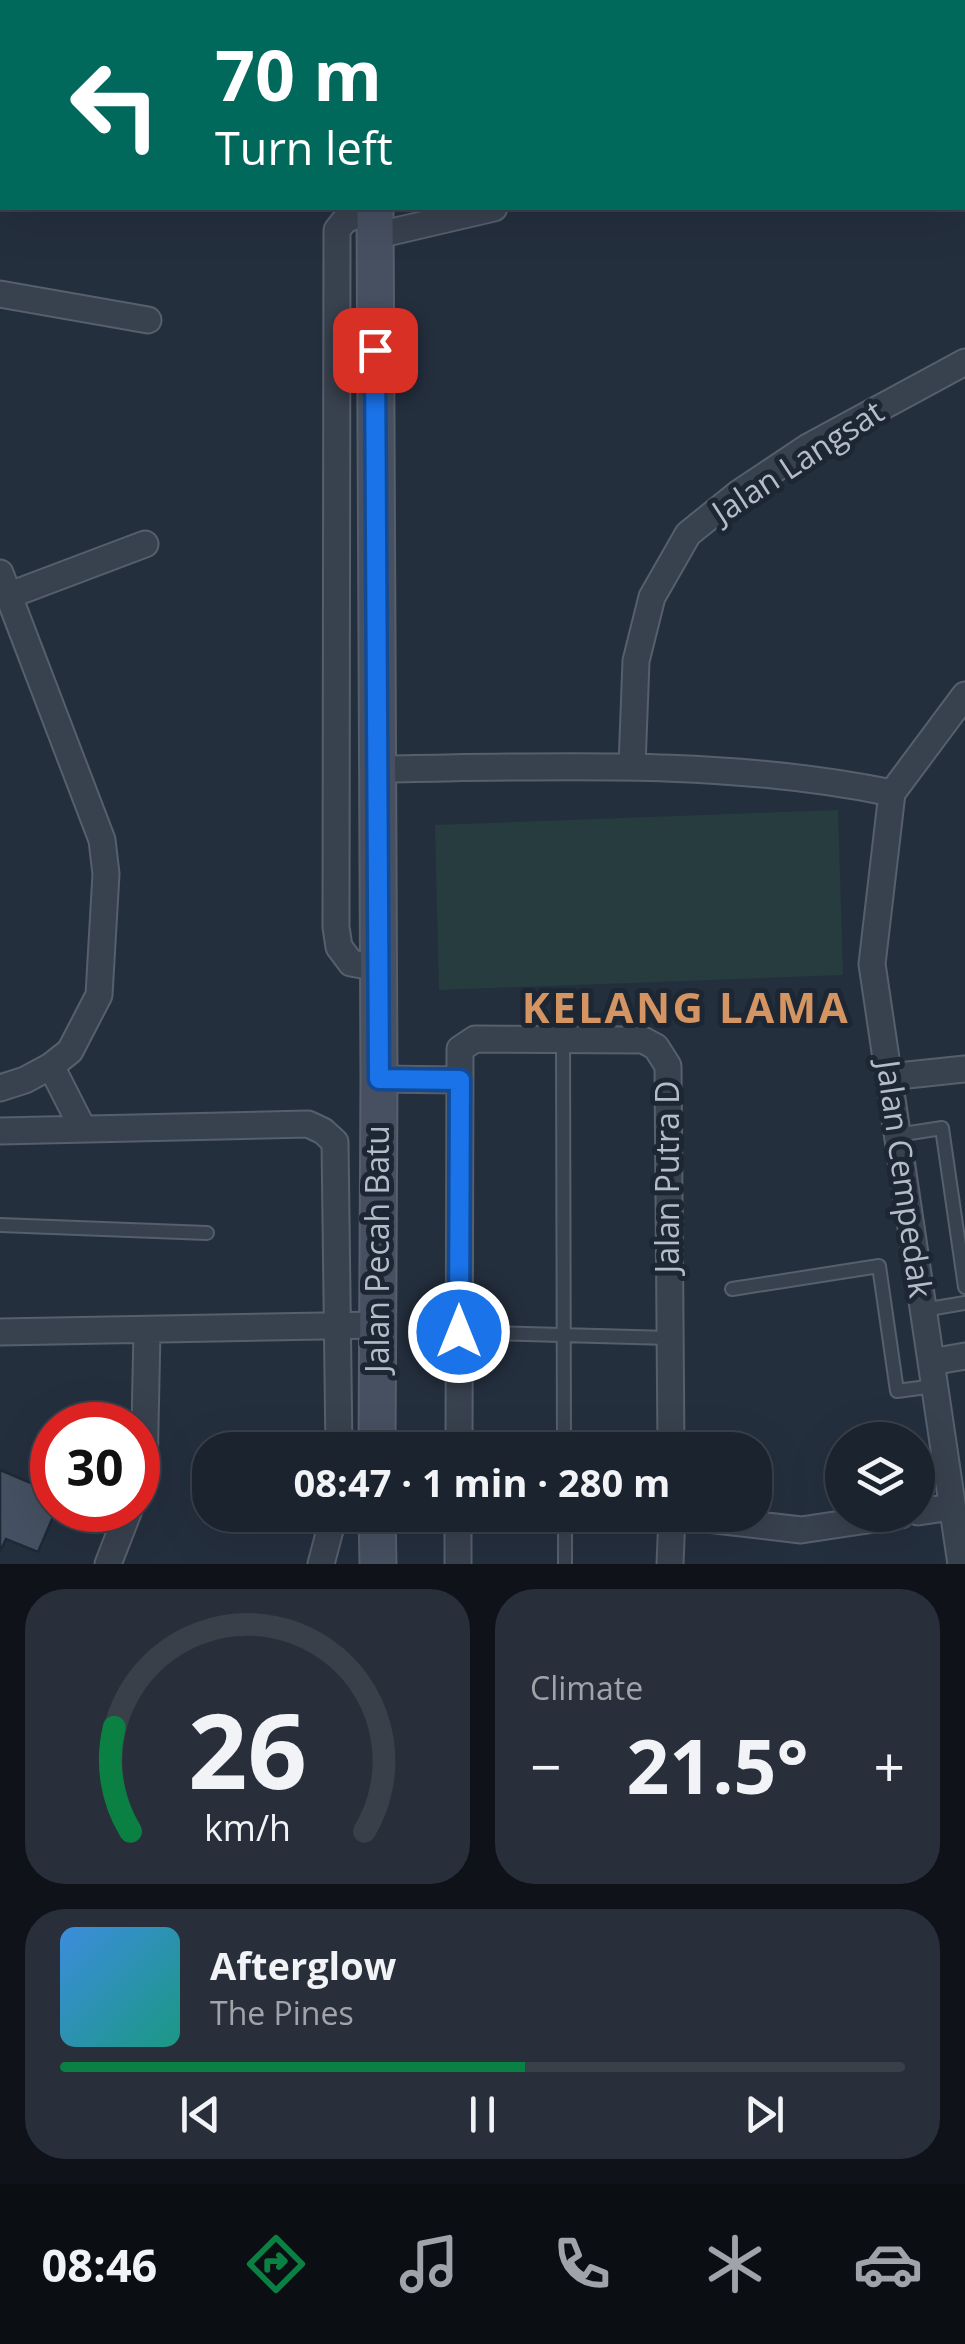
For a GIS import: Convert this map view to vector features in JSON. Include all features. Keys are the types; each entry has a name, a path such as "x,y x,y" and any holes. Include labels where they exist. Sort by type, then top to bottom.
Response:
{"street":[{"path":"378,968 350,963 339,947 336,927 337,230 345,220 467,210"},
{"name":"Jalan Pecah Batu","path":"374,217 377,1432"},
{"path":"0,294 148,320"},
{"name":"Jalan Langsat","path":"632,766 636,661 652,597 688,534 739,493 808,448 965,362"},
{"path":"0,1088 25,1080 70,1051 99,995 106,874 102,840 5,584 144,544"},
{"path":"376,769 632,766 825,779 892,793 965,695"},
{"name":"Jalan Cempedak","path":"892,793 872,964 932,1374 956,1469 952,1507 960,1564"},
{"name":"Jalan Putra D","path":"460,1080 460,1048 475,1039 643,1040 656,1047 668,1066 671,1432"},
{"path":"50,1066 83,1129"},
{"path":"889,1077 965,1068"},
{"path":"379,1079 460,1080 459,1432"},
{"path":"0,1131 308,1124 323,1131 334,1142 339,1432"},
{"path":"0,1332 377,1326"},
{"path":"146,1402 147,1332"},
{"path":"932,1374 965,1356"},
{"path":"935,1510 952,1507"},
{"path":"772,1527 801,1530 825,1526"},
{"path":"108,1564 120,1532"},
{"path":"320,1564 329,1532"},
{"path":"377,1532 378,1564"},
{"path":"458,1532 458,1564"},
{"path":"670,1564 671,1532"}],"lane":[{"path":"563,1040 564,1432"},
{"path":"897,1135 942,1128 965,1286"},
{"path":"0,1225 206,1233"},
{"path":"732,1289 879,1266 898,1392 932,1374"},
{"path":"923,1310 965,1303"},
{"path":"459,1332 668,1338"},
{"path":"565,1532 565,1564"}],"green space":[{"path":"838,810 843,975 439,990 435,825"}],"building":[{"path":"0,1470 30,1483 30,1532 47,1532 38,1552 6,1539 0,1552"}],"district":[{"name":"KELANG LAMA","path":"686,1008"}],"route":[{"path":"375,350 379,1079 460,1080 459,1332"}]}
